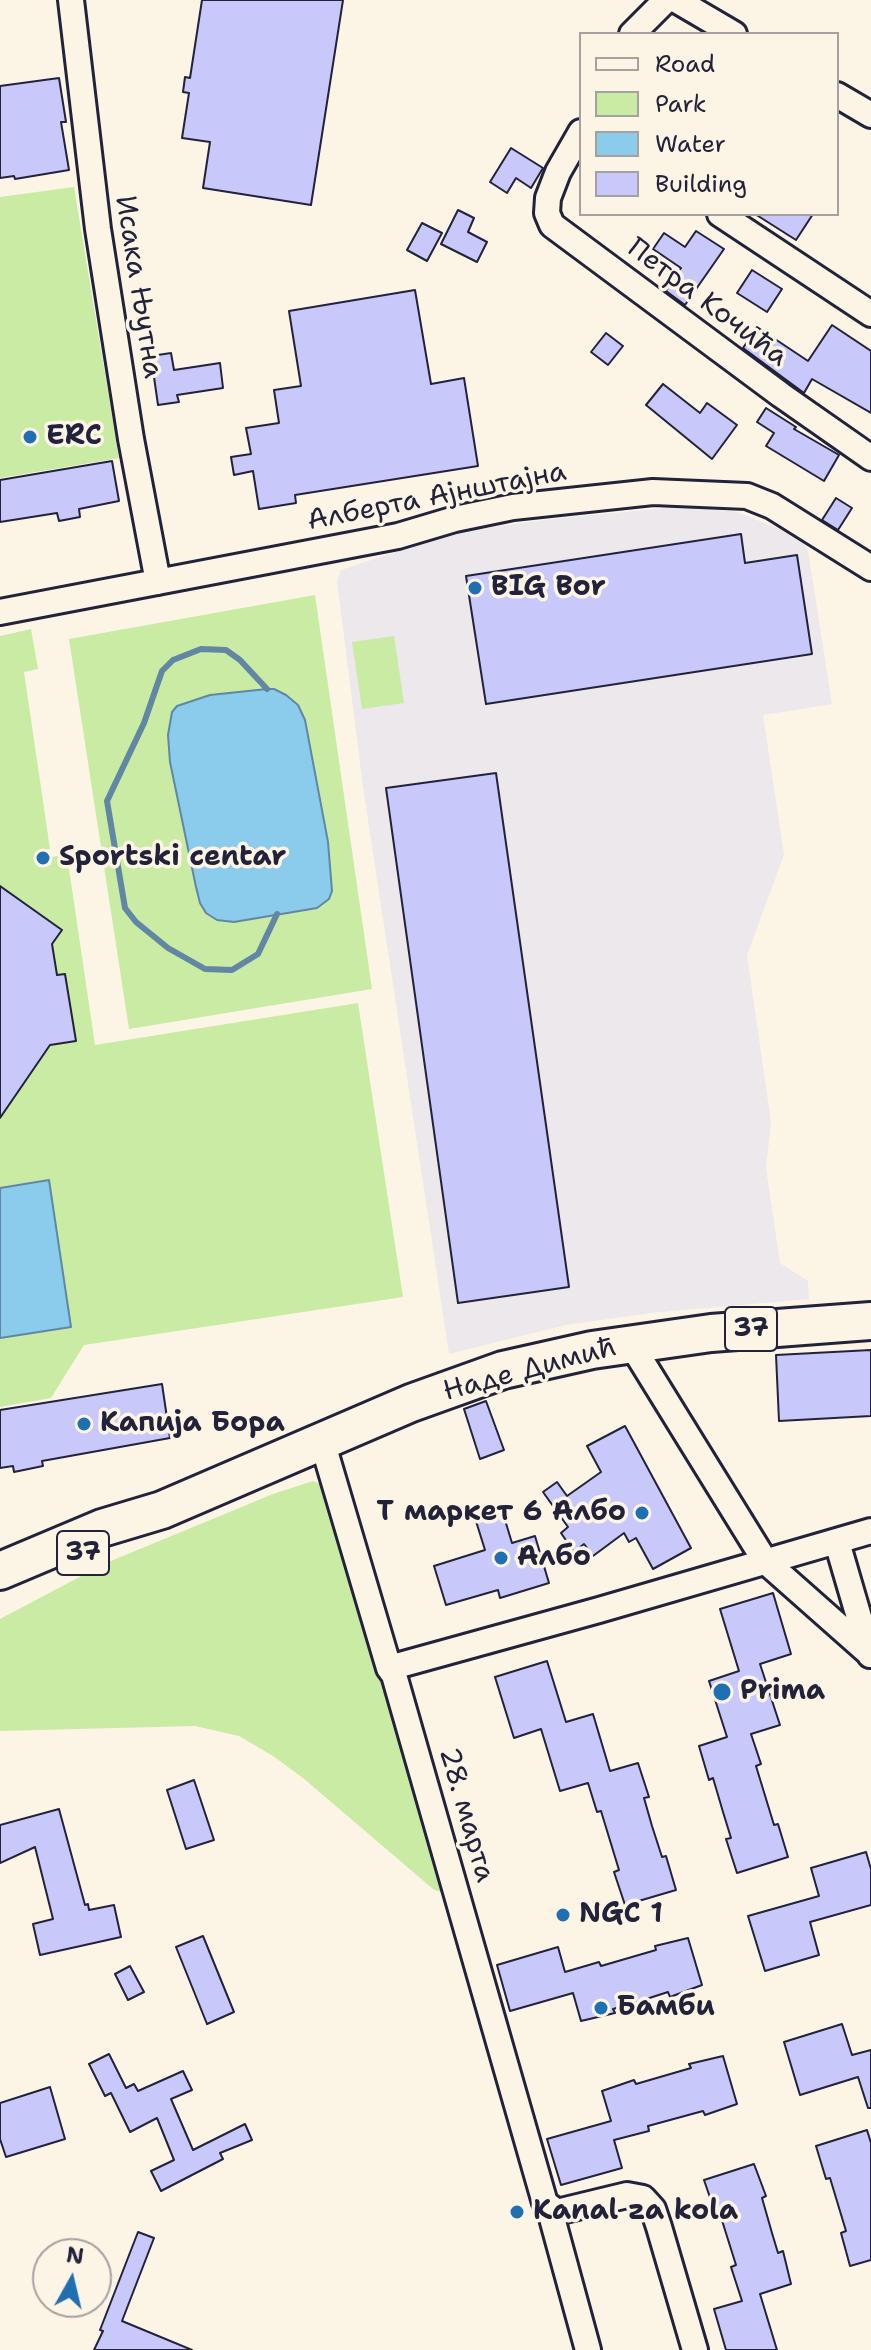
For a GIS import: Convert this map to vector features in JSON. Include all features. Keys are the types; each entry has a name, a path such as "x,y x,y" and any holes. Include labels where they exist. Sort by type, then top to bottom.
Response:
{"main road":[{"name":"Наде Димић","path":"162,1510 474,1379 544,1360 711,1333 871,1321"},
{"name":"37","path":"0,1571 102,1528 162,1510"},
{"name":"37","path":"0,1592 105,1543 162,1510"}],"street":[{"name":"Исака Њутна","path":"71,0 98,229 131,439 158,582"},
{"path":"634,32 666,0"},
{"path":"676,0 731,32"},
{"path":"839,96 871,115"},
{"name":"Петра Кочића","path":"579,135 558,172 548,198 547,213 552,225 871,458"},
{"path":"723,216 871,314"},
{"name":"Алберта Ајнштајна","path":"0,612 398,536 455,519 513,507 653,492 747,496 772,506 871,568"},
{"path":"631,1344 765,1561 870,1656"},
{"name":"28. марта","path":"322,1441 389,1668 394,1675 588,2350"},
{"path":"389,1668 871,1531"},
{"path":"837,1542 870,1656"},
{"path":"549,2207 557,2212 627,2195 643,2198 653,2209 695,2350"}],"shaded area":[{"name":"BIG Bor","path":"687,506 737,512 800,537 808,551 832,704 763,715 784,855 747,955 771,1122 766,1168 780,1263 808,1281 809,1299 651,1313 566,1325 449,1354 363,787 337,581 341,570 456,532"}],"green space":[{"path":"74,187 119,458 0,478 0,197"},
{"path":"315,595 372,989 129,1029 69,639"},
{"path":"31,629 38,669 24,672 50,849 35,852 38,867 51,865 50,857 67,855 95,1045 358,1003 403,1297 84,1345 51,1398 0,1407 0,636"},
{"path":"394,636 404,703 362,709 352,642"},
{"path":"313,1481 320,1484 385,1685 445,1894 433,1889 303,1778 239,1736 195,1726 0,1731 0,1619 106,1563 273,1494"}],"water":[{"path":"267,689 286,695 298,705 305,720 328,842 332,891 329,899 317,908 234,922 217,920 206,913 196,887 170,762 168,735 172,712 177,706 210,695"},
{"path":"49,1180 71,1327 0,1338 0,1188"}],"building":[{"path":"202,0 343,0 311,205 203,188 210,142 182,138 189,93 183,92 185,77 190,78"},
{"path":"59,78 66,122 61,122 69,170 15,179 14,176 0,178 0,86"},
{"path":"511,148 543,168 531,188 516,178 507,193 490,182"},
{"path":"458,210 474,218 468,232 487,242 477,262 441,244"},
{"path":"758,216 812,216 796,240"},
{"path":"422,223 442,233 427,261 407,250"},
{"path":"696,231 724,249 685,305 666,291 681,268 653,249 664,233 685,247"},
{"path":"752,270 782,289 767,312 737,293"},
{"path":"415,290 431,384 464,378 478,466 295,495 296,503 259,509 253,471 234,475 231,457 251,454 246,428 279,423 274,390 301,386 289,311"},
{"path":"832,325 871,351 871,413 812,379 804,393 743,348 757,327 808,361"},
{"path":"606,333 623,346 608,365 591,352"},
{"path":"171,353 174,370 220,363 223,388 177,395 179,402 158,405 151,356"},
{"path":"663,384 700,413 707,403 737,425 712,459 646,405"},
{"path":"766,408 796,427 794,429 839,455 824,481 766,446 774,433 757,422"},
{"path":"112,461 119,501 79,509 80,517 59,521 57,513 0,522 0,480"},
{"path":"836,498 852,508 838,530 822,520"},
{"path":"741,534 745,563 797,555 812,654 486,704 466,576"},
{"path":"496,773 569,1287 458,1303 386,788"},
{"path":"0,886 62,930 52,944 57,975 65,974 76,1041 50,1045 0,1118"},
{"path":"871,1350 871,1416 779,1421 776,1355"},
{"name":"Капија Бора","path":"162,1384 170,1438 42,1461 43,1466 14,1472 13,1466 0,1468 0,1410"},
{"path":"486,1401 504,1450 480,1459 464,1409"},
{"name":"Т маркет 6 Албо","path":"625,1426 691,1548 653,1569 636,1538 629,1542 624,1533 593,1556 584,1544 574,1552 561,1533 568,1527 543,1492 557,1482 567,1496 601,1472 587,1446"},
{"name":"Албо","path":"487,1509 502,1510 512,1543 535,1536 549,1583 500,1598 498,1590 446,1605 434,1566 485,1550 475,1518"},
{"path":"773,1593 791,1654 760,1664 780,1725 751,1734 761,1764 756,1766 774,1825 778,1824 788,1857 737,1873 726,1839 731,1838 713,1778 709,1780 699,1746 727,1737 709,1681 739,1671 720,1609"},
{"path":"547,1661 566,1722 593,1714 610,1771 638,1763 649,1797 644,1798 652,1826 662,1857 666,1856 676,1890 625,1905 614,1872 619,1870 601,1811 597,1812 588,1783 560,1791 541,1729 514,1738 495,1677"},
{"path":"194,1780 214,1840 186,1849 167,1790"},
{"path":"59,1809 85,1905 88,1904 89,1910 114,1905 121,1937 40,1955 33,1924 53,1919 35,1847 0,1863 0,1825"},
{"path":"866,1852 871,1869 871,1905 810,1922 819,1955 765,1971 748,1916 819,1896 811,1868"},
{"path":"203,1936 234,2012 207,2024 176,1947"},
{"path":"688,1938 702,1985 670,1997 668,1992 613,2009 615,2013 581,2021 573,1993 510,2011 497,1965 558,1947 565,1972 599,1962 601,1966 656,1950 655,1946"},
{"path":"130,1966 144,1992 128,2000 115,1974"},
{"path":"842,2024 852,2055 871,2050 871,2108 868,2108 858,2077 800,2095 784,2042"},
{"path":"109,2054 126,2088 134,2084 138,2091 183,2071 192,2090 171,2099 193,2150 245,2124 252,2140 220,2153 223,2159 161,2191 151,2171 174,2160 157,2118 130,2132 111,2093 105,2096 89,2064"},
{"path":"723,2056 737,2104 705,2115 703,2111 648,2126 649,2131 614,2140 622,2168 561,2185 547,2139 611,2121 602,2091 634,2080 636,2084 691,2068 689,2064"},
{"path":"50,2087 65,2139 6,2157 0,2139 0,2103"},
{"path":"867,2130 871,2143 871,2260 850,2266 841,2233 846,2231 830,2178 826,2179 816,2146"},
{"path":"754,2164 766,2196 762,2198 778,2253 783,2251 791,2284 760,2294 777,2350 726,2350 714,2309 742,2301 731,2267 736,2265 719,2211 715,2212 704,2180"},
{"path":"138,2232 154,2238 122,2321 192,2350 94,2350 103,2331 100,2330 105,2318 112,2318 112,2299"}],"waterway":[{"path":"267,689 240,660 226,650 201,649 173,660 162,671 144,723 107,801 125,908 136,922 168,948 205,969 232,970 258,954 277,914"}],"place":[{"name":"ERC","path":"30,437"},
{"name":"BIG Bor","path":"475,588"},
{"name":"Sportski centar","path":"43,858"},
{"name":"Капија Бора","path":"84,1424"},
{"name":"Т маркет 6 Албо","path":"642,1513"},
{"name":"Албо","path":"501,1558"},
{"name":"Prima","path":"722,1692"},
{"name":"NGC 1","path":"563,1915"},
{"name":"Бамби","path":"601,2008"},
{"name":"Kanal za kola","path":"517,2212"}]}
